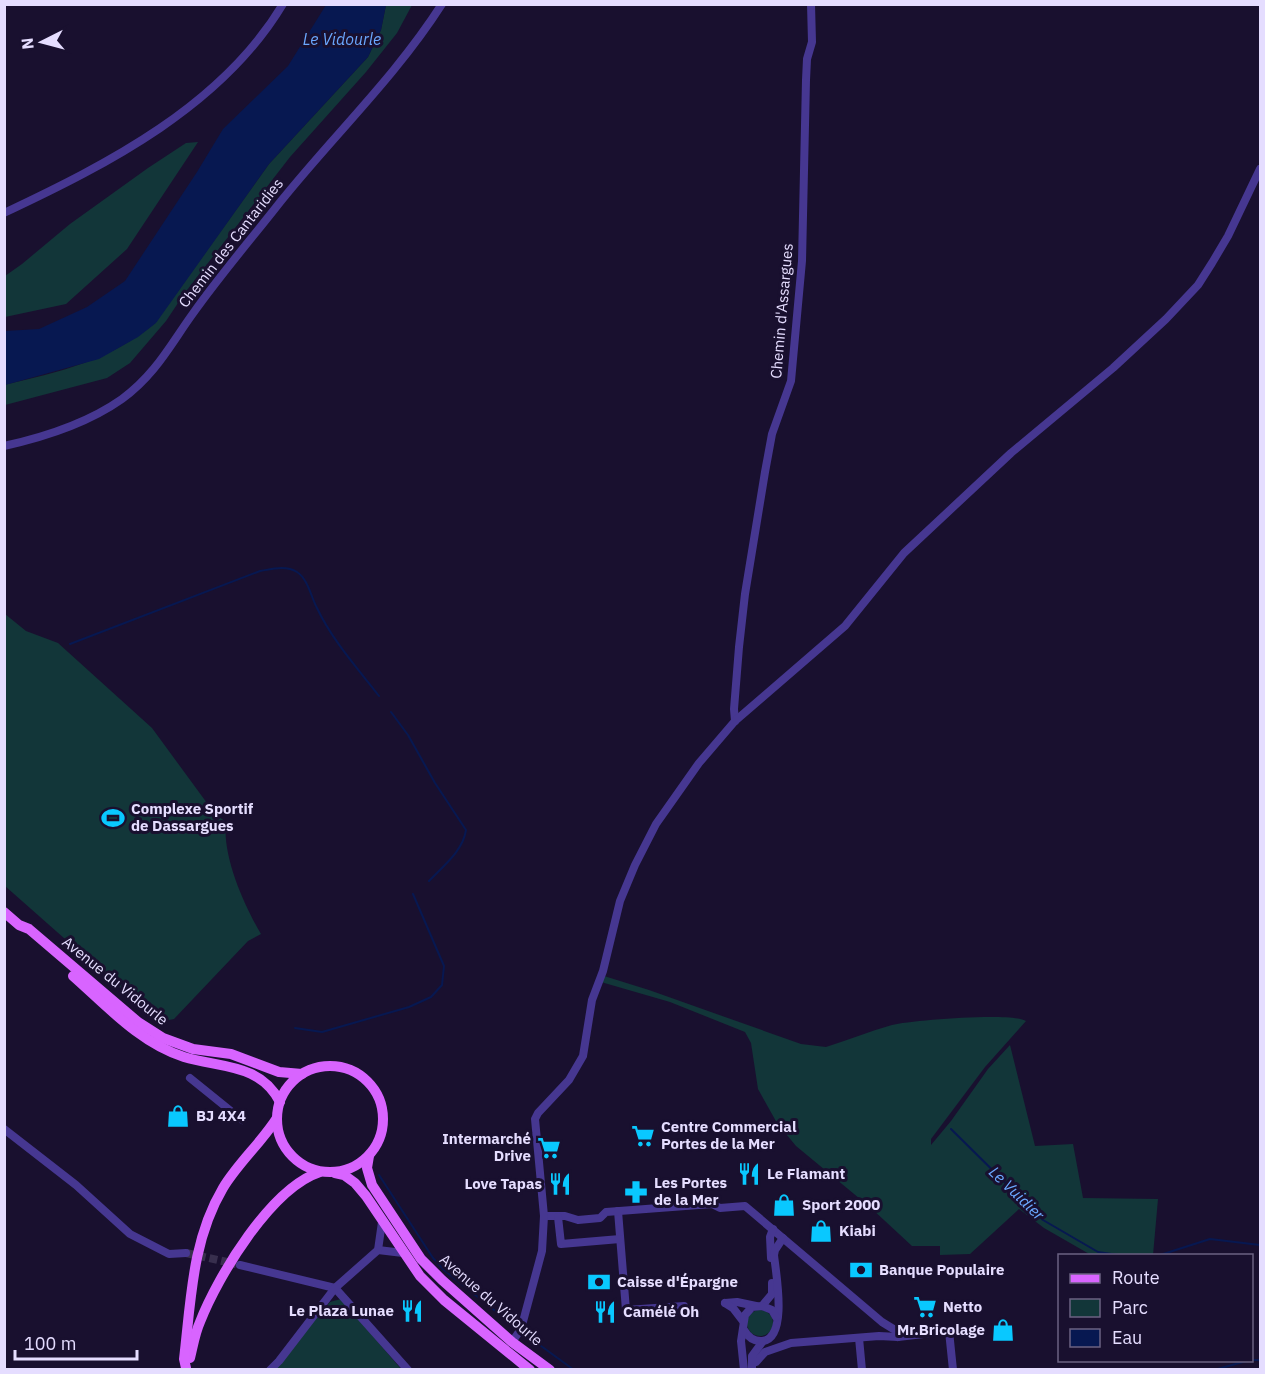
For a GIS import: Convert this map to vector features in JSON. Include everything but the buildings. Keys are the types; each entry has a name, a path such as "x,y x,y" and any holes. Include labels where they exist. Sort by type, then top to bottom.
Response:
{"main road":[{"name":"Avenue du Vidourle","path":"4,912 19,925 25,934 144,1037 184,1057 234,1067 257,1077 267,1083 280,1102"},
{"name":"Avenue du Vidourle","path":"19,925 29,929 138,1022 163,1038 193,1049 231,1054 279,1072 302,1074"},
{"path":"336,1066 348,1069 367,1082 380,1101 383,1113 380,1136 369,1156 357,1166 335,1172 320,1172 303,1165 289,1153 280,1137 277,1118 280,1102 291,1083 302,1074 313,1069 336,1066"},
{"path":"186,1369 184,1359 195,1264 207,1220 231,1176 277,1118"},
{"name":"Avenue du Vidourle","path":"369,1156 367,1168 372,1185 421,1259 512,1342 550,1370"},
{"path":"186,1369 198,1325 240,1247 293,1187 320,1172"},
{"name":"Avenue du Vidourle","path":"335,1172 355,1183 366,1196 420,1276 444,1300 530,1370"}],"street":[{"path":"4,213 54,189 113,156 200,99 246,54 283,4"},
{"name":"Chemin des Cantaridies","path":"4,446 38,439 76,423 121,399 147,377 164,357 208,293 313,162 398,66 442,4"},
{"name":"Chemin d'Assargues","path":"735,721 741,626 765,472 772,434 791,381 802,261 806,80 807,60 812,42 811,4"},
{"path":"512,1342 521,1329 542,1251 544,1216 535,1119 569,1080 583,1056 589,1012 603,971 620,901 634,865 656,824 693,772 735,721 845,626 904,553 960,499 1113,368 1198,285 1228,236 1260,169"},
{"path":"190,1078 242,1120"},
{"path":"4,1129 76,1185 130,1234 169,1254 186,1253"},
{"path":"544,1216 565,1216 578,1220 597,1219 606,1212 712,1204 720,1208 745,1206 882,1322 895,1330 898,1337"},
{"path":"618,1211 626,1310 684,1306"},
{"path":"558,1217 561,1244 620,1239"},
{"path":"270,1370 335,1288 378,1250 382,1222"},
{"path":"744,1370 741,1341 747,1312 759,1306 772,1294 770,1237 773,1229"},
{"path":"752,1366 752,1356 777,1329 776,1317 779,1311 774,1255 783,1238"},
{"path":"378,1250 403,1253"},
{"path":"240,1265 335,1288 408,1370"},
{"path":"776,1317 769,1308 737,1302 725,1303 733,1308 750,1338 765,1340 777,1348"},
{"path":"882,1322 886,1329 886,1336"},
{"path":"777,1329 791,1343"},
{"path":"752,1366 763,1353 791,1343 898,1337 949,1331 953,1370"},
{"path":"859,1338 862,1370"}],"green space":[{"path":"386,5 412,5 397,33 366,72 290,157 184,294 166,321 130,363 107,378 5,405 4,385 84,363 121,346 155,323 269,164 368,57 381,30"},
{"path":"198,142 127,249 66,304 5,317 5,276 70,224 148,168 186,143"},
{"name":"Complexe Sportif de Dassargues","path":"5,614 26,631 58,643 152,728 215,814 226,822 227,850 231,865 241,895 261,934 248,941 174,1019 159,1022 5,886"},
{"path":"604,976 801,1044 826,1047 884,1027 903,1023 983,1017 1017,1018 1026,1021 985,1067 931,1139 931,1145 988,1069 1010,1045 1035,1146 1073,1144 1083,1198 1158,1199 1153,1254 1089,1254 1044,1228 1019,1209 970,1254 940,1255 940,1246 912,1246 871,1208 796,1146 777,1123 758,1089 751,1043 745,1032 670,1002 601,982"},
{"path":"341,1299 401,1369 272,1370 330,1302"},
{"path":"760,1310 769,1314 773,1323 769,1332 760,1336 751,1332 747,1323 751,1314"}],"water":[{"name":"Le Vidourle","path":"326,5 386,5 381,30 368,57 269,164 156,323 138,337 99,359 5,385 5,331 39,329 87,307 125,281 223,129 288,66"}],"waterway":[{"path":"70,644 260,571 288,569 297,572 304,579 330,631 379,696"},
{"path":"391,712 408,735 435,783 466,830 457,851 429,881"},
{"path":"295,1028 322,1032 409,1007 431,997 442,985 444,966 413,894"},
{"name":"Le Vuidier","path":"951,1129 1043,1220 1098,1252 1112,1254"},
{"path":"379,1175 433,1258 444,1270 514,1326"},
{"name":"Le Vuidier","path":"1163,1254 1210,1239 1260,1245"},
{"path":"526,1335 574,1370"},
{"path":"1253,1360 1260,1360"},
{"path":"1214,1370 1243,1362"}],"tunnel":[{"path":"186,1253 236,1264"}],"place":[{"name":"Complexe Sportif de Dassargues","path":"113,818"},
{"name":"BJ 4X4","path":"178,1116"},
{"name":"Centre Commercial Portes de la Mer","path":"643,1136"},
{"name":"Intermarché Drive","path":"549,1148"},
{"name":"Le Flamant","path":"749,1174"},
{"name":"Love Tapas","path":"560,1184"},
{"name":"Les Portes de la Mer","path":"636,1192"},
{"name":"Sport 2000","path":"784,1205"},
{"name":"Kiabi","path":"821,1231"},
{"name":"Banque Populaire","path":"861,1270"},
{"name":"Caisse d'Épargne","path":"599,1282"},
{"name":"Netto","path":"925,1307"},
{"name":"Le Plaza Lunae","path":"412,1311"},
{"name":"Camélé Oh","path":"605,1312"},
{"name":"Mr.Bricolage","path":"1003,1330"}]}
